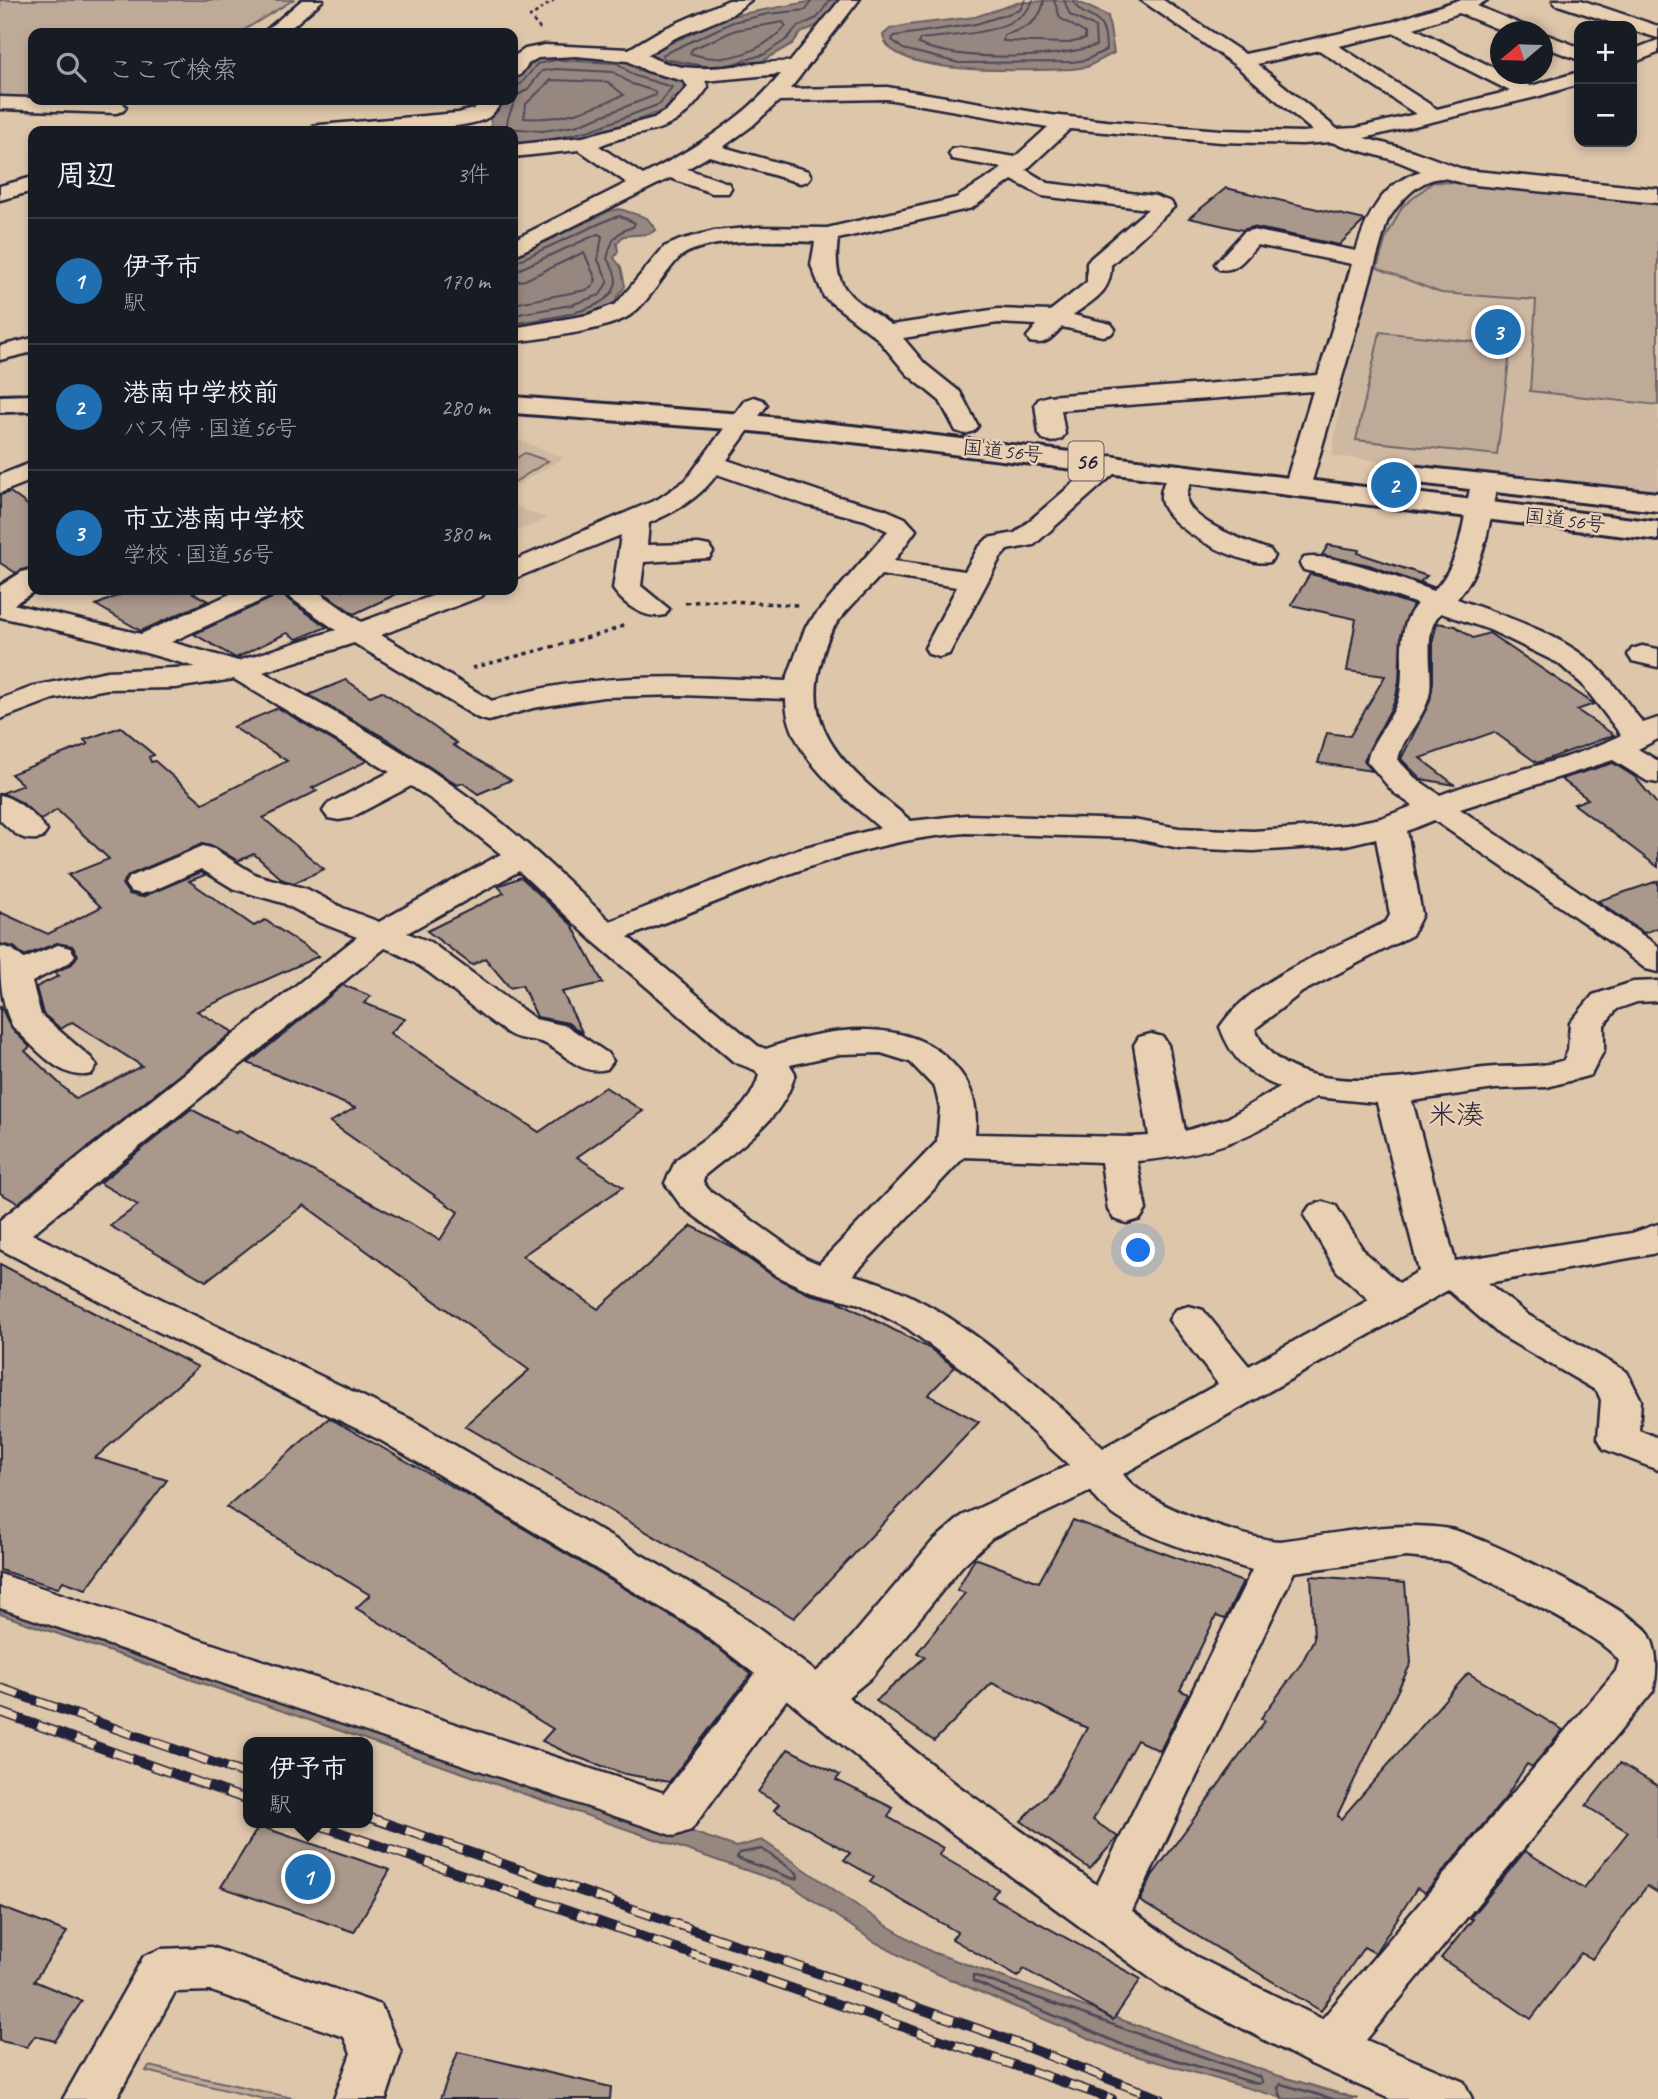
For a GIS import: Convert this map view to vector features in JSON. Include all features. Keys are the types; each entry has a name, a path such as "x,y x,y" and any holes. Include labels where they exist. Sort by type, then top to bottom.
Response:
{"main road":[{"path":"0,384 28,383"},
{"name":"国道56号","path":"518,386 1181,473 1301,476"},
{"path":"0,404 28,403"},
{"name":"国道56号","path":"518,405 748,414 965,426 1052,434 1301,476 1481,497 1658,531"},
{"name":"国道56号","path":"1481,497 1658,502"},
{"path":"0,599 28,581"}],"street":[{"path":"278,28 314,0"},
{"path":"633,55 668,34 724,12 741,0"},
{"path":"518,246 669,170 707,149 745,122 774,95 850,0"},
{"path":"1150,0 1242,61 1332,136 1405,156 1443,172 1465,177 1658,197"},
{"path":"1562,0 1658,32"},
{"path":"1242,61 1397,27 1470,3 1503,21"},
{"path":"1397,27 1529,93"},
{"path":"1553,43 1574,52"},
{"path":"1323,44 1434,116"},
{"path":"1637,55 1658,46"},
{"path":"518,64 521,59 534,53 564,51 633,55 645,64 691,75 722,76 768,66 795,68"},
{"path":"518,150 587,143 670,120 689,103 698,87 691,75"},
{"path":"774,95 865,92 911,95 1066,122 1234,136 1332,136 1434,116 1574,80"},
{"path":"0,103 28,104"},
{"path":"58,105 116,107"},
{"path":"95,126 101,116 123,105"},
{"path":"460,126 489,105"},
{"path":"518,334 593,321 624,309 672,252 688,245 714,238 759,234 827,235 964,203 1016,168 1066,122"},
{"path":"587,143 589,149 643,184"},
{"path":"707,149 800,176"},
{"path":"960,155 1016,168 1042,189 1155,203 1163,207 1099,263 1100,279 1097,285 1039,337"},
{"path":"669,170 720,188"},
{"path":"1301,476 1376,222 1386,203 1421,175 1443,172"},
{"path":"2,220 1,193 28,187"},
{"path":"827,235 823,265 832,292 886,333 916,369 951,397 965,426"},
{"path":"1227,264 1252,237 1364,259"},
{"path":"886,333 984,317 1058,318 1102,329"},
{"path":"0,353 28,346"},
{"path":"1052,434 1048,404 1328,382"},
{"path":"518,569 677,499 695,486 748,414"},
{"path":"712,464 898,524 902,530 821,625 801,668 799,700 810,739 828,765 904,832"},
{"path":"939,648 988,554 998,544 1024,540 1112,464"},
{"path":"1,484 28,472"},
{"path":"1181,473 1174,498 1179,512 1191,522 1229,543 1260,556"},
{"path":"1481,497 1471,551 1450,590 1424,612 1418,624 1417,687 1411,709 1388,742 1382,761 1404,785 1602,920 1658,962"},
{"path":"635,519 637,539 626,576 627,589 655,609"},
{"path":"632,554 699,552"},
{"path":"1314,564 1361,575 1500,624 1568,657 1592,678 1638,738 1658,774"},
{"path":"873,566 976,581"},
{"path":"143,644 250,595"},
{"path":"305,595 358,633 489,712 523,699 610,687 671,685 799,691"},
{"path":"0,710 45,692 107,680 175,679 239,670 404,618 460,595"},
{"path":"0,609 239,670 444,794 522,856 605,934 746,1054 767,1062 777,1073 776,1086 764,1105 689,1169 684,1183 695,1198 791,1267 824,1282 871,1293 921,1318 983,1364 1099,1469 1113,1493 1148,1517 1258,1556 1280,1557 1406,1541 1451,1545 1481,1557 1608,1626 1630,1642 1641,1660 1637,1678 1329,2048"},
{"path":"605,934 809,856 904,832 966,824 1133,829 1179,838 1253,841 1346,835 1390,826 1475,792 1557,770 1638,738"},
{"path":"340,811 412,773"},
{"path":"0,804 31,831"},
{"path":"1390,826 1406,915 1400,929 1269,997 1248,1013 1237,1027 1239,1040 1254,1058 1274,1072 1309,1085 1392,1091 1497,1078 1559,1076 1580,1067 1586,1050 1587,1023 1605,1002 1633,992 1658,991"},
{"path":"141,884 203,856 245,882 295,896 331,915 418,950 524,1028 555,1034 595,1061"},
{"path":"522,856 381,935 349,958 3,1234 173,1322 396,1430 712,1617 800,1684 941,1799 1178,1970 1329,2048 1446,2099"},
{"path":"58,955 7,967 25,1019 79,1066"},
{"path":"767,1062 785,1053 845,1044 883,1043 913,1049 933,1062 952,1085 959,1115 955,1145 824,1282"},
{"path":"1151,1045 1169,1145"},
{"path":"955,1145 1071,1150 1169,1145 1230,1131 1309,1085"},
{"path":"1392,1091 1448,1275 1467,1286 1514,1325 1613,1382 1621,1400 1618,1438 1658,1455"},
{"path":"1117,1148 1127,1210"},
{"path":"1323,1215 1351,1262 1396,1303"},
{"path":"0,1591 674,1816 800,1684 856,1664 947,1554 977,1527 1099,1469 1448,1275 1639,1245 1658,1237"},
{"path":"1189,1320 1244,1388"},
{"path":"1105,1917 1280,1557"},
{"path":"89,2099 161,1971 211,1969 363,2021 376,2053 360,2099"}],"shaded area":[{"path":"0,0 293,0 247,28 28,28 28,105 0,104"},
{"path":"1427,179 1457,179 1658,201 1658,492 1332,456 1341,395 1378,238 1394,206"},
{"path":"1433,182 1471,183 1658,203 1658,405 1530,391 1536,300 1441,293 1377,268 1386,238 1402,207"},
{"path":"1380,332 1511,346 1497,455 1356,440"},
{"path":"518,439 563,458 518,485"},
{"path":"525,453 548,461 518,480 518,457"},
{"path":"518,507 547,519 518,531"},
{"path":"149,2066 297,2099 264,2099 146,2071"}],"water":[{"path":"819,0 839,0 822,23 801,33 792,44 752,67 739,70 671,68 648,56 649,53 730,16"},
{"path":"1056,0 1078,2 1108,16 1114,53 1087,67 1072,69 967,69 911,59 892,49 883,35 890,29 908,25 975,17 1017,3"},
{"path":"540,55 621,57 638,70 682,80 691,87 671,99 669,109 592,135 553,144 518,144 518,126 491,126 490,117 498,105 518,105 518,78 528,63"},
{"path":"620,209 647,218 656,230 649,234 623,236 617,243 618,252 614,258 621,267 625,286 616,299 617,302 594,315 518,330 518,255 609,211"},
{"path":"0,1594 736,1847 762,1840 884,1924 932,1952 1273,2074 1358,2099 1286,2099 1119,2051 921,1967 873,1941 792,1886 373,1742 373,1737 358,1737 0,1614"}],"building":[{"path":"1226,188 1365,220 1339,245 1253,227 1242,230 1189,218"},
{"path":"10,492 28,505 28,569 16,573 0,563 0,495"},
{"path":"1328,545 1359,550 1358,553 1427,576 1420,582 1433,587 1369,565 1322,555"},
{"path":"1310,574 1351,584 1413,605 1401,635 1399,681 1395,701 1364,760 1372,771 1318,763 1327,733 1350,736 1385,676 1347,671 1356,619 1291,605"},
{"path":"119,595 197,595 208,601 141,631 96,605"},
{"path":"274,595 284,595 327,627 297,639 287,633 236,658 194,634"},
{"path":"327,595 394,595 354,614"},
{"path":"1437,623 1455,626 1473,638 1489,633 1594,704 1577,710 1614,735 1537,763 1494,732 1420,758 1455,785 1421,779 1401,759 1430,701 1433,639"},
{"path":"346,680 370,696 382,691 457,743 453,745 511,780 478,794 463,783 457,785 387,739 309,695"},
{"path":"278,708 367,761 312,788 317,791 263,818 324,869 294,883 283,880 254,854 238,861 215,847 202,844 129,875 122,884 129,894 142,897 201,872 205,875 189,881 254,926 265,920 319,956 197,1011 233,1032 18,1203 0,1193 0,1005 11,1028 30,1047 25,1051 76,1099 142,1066 72,1022 61,1029 43,1014 36,987 59,976 54,973 72,964 78,955 72,946 57,943 24,956 14,947 0,944 0,912 48,934 101,907 68,875 109,859 57,810 41,820 21,802 2,793 23,785 11,774 88,744 84,740 121,727 154,755 149,757 151,762 155,761 203,803 287,761 233,727"},
{"path":"1613,763 1635,777 1658,805 1658,867 1574,804 1588,799 1561,779"},
{"path":"521,877 572,925 603,983 562,992 583,1034 568,1023 537,1017 522,985 510,988 485,958 472,965 427,931 504,893 498,886"},
{"path":"1658,881 1658,928 1644,933 1598,901"},
{"path":"343,985 371,996 364,1003 405,1019 390,1033 539,1132 605,1087 643,1111 577,1157 623,1187 522,1256 598,1309 692,1226 732,1247 776,1278 809,1294 838,1301 929,1348 955,1367 928,1395 979,1422 794,1618 465,1426 529,1370 304,1205 206,1281 110,1226 138,1205 100,1183 191,1109 236,1133 239,1131 440,1240 458,1212 330,1122 355,1108 248,1063"},
{"path":"0,1264 198,1367 95,1458 167,1480 86,1589 63,1581 58,1588 0,1570"},
{"path":"329,1418 476,1500 696,1631 751,1674 669,1782 625,1774 574,1756 542,1741 553,1729 356,1608 370,1595 226,1507"},
{"path":"1073,1520 1243,1582 1225,1619 1216,1616 1180,1690 1188,1694 1160,1751 1137,1740 1093,1820 1118,1837 1090,1869 1021,1821 1056,1784 1087,1728 992,1683 934,1741 876,1701 925,1657 917,1653 965,1593 957,1590 975,1558 1039,1582"},
{"path":"1311,1576 1405,1583 1411,1663 1337,1816 1341,1819 1468,1673 1563,1730 1532,1767 1527,1764 1504,1800 1425,1893 1417,1888 1375,1953 1364,1947 1321,2011 1140,1901 1152,1876 1265,1721 1261,1718 1301,1664 1314,1639"},
{"path":"788,1749 840,1775 836,1780 893,1808 888,1817 943,1848 939,1855 998,1889 992,1897 1141,1979 1113,2020 1024,1969 1018,1977 952,1939 957,1932 870,1882 874,1877 844,1860 850,1853 774,1810 779,1804 758,1792"},
{"path":"1620,1763 1658,1786 1658,1893 1647,1886 1592,1959 1581,1953 1531,2019 1441,1958 1525,1851 1584,1888 1628,1832 1586,1806"},
{"path":"258,1828 265,1828 390,1870 354,1932 221,1887"},
{"path":"0,1907 67,1932 34,1981 82,2001 55,2041 35,2036 27,2047 0,2041"},
{"path":"458,2052 611,2087 610,2099 440,2099"}],"railway":[{"path":"0,1688 243,1773"},
{"path":"0,1712 243,1798"},
{"path":"373,1819 990,2033 1161,2099"},
{"path":"327,1828 1112,2099"}],"place":[{"name":"市立港南中学校","path":"1498,332"},
{"name":"港南中学校前","path":"1394,485"},
{"name":"伊予市","path":"308,1877"}],"district":[{"name":"米湊","path":"1456,1114"}]}
